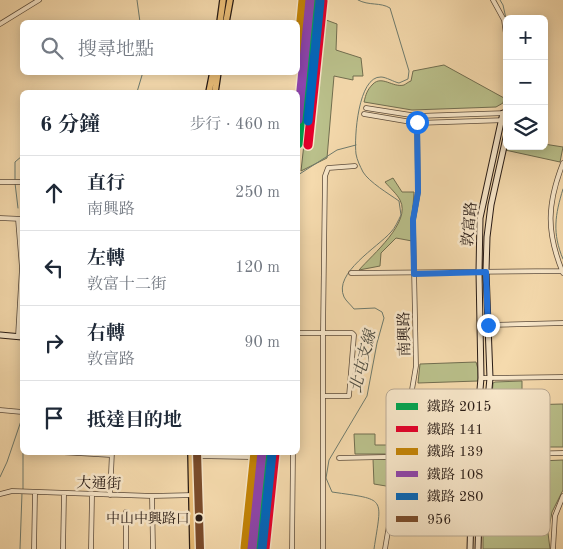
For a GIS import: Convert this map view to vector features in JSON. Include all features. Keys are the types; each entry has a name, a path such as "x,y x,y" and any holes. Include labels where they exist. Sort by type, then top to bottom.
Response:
{"main road":[{"path":"220,20 224,0"},
{"path":"226,20 230,0"},
{"path":"209,90 212,75"},
{"path":"215,90 218,75"},
{"path":"191,455 200,549"},
{"path":"193,549 197,455"}],"street":[{"path":"0,24 39,0"},
{"path":"493,0 503,18"},
{"path":"366,108 417,116 503,113"},
{"path":"364,114 417,122 503,120"},
{"name":"南興路","path":"412,389 416,366 413,220 418,192 417,116"},
{"name":"敦富路","path":"481,389 480,218 503,124"},
{"name":"敦富路","path":"489,389 486,272 490,213 503,150"},
{"path":"351,273 414,274 563,271 552,238 550,218 554,186 563,163"},
{"path":"323,549 325,176 328,168 355,166"},
{"path":"0,182 20,182"},
{"path":"0,218 20,219"},
{"path":"488,325 563,323"},
{"path":"300,333 353,334 349,396 323,396"},
{"path":"0,335 20,337"},
{"path":"482,378 563,376"},
{"path":"0,410 20,412"},
{"path":"550,453 563,453"},
{"path":"110,495 112,455"},
{"path":"215,455 251,457"},
{"path":"292,455 292,549"},
{"path":"339,458 386,457"},
{"name":"大通街","path":"0,494 12,491 152,496 196,495"},
{"path":"34,549 35,492"},
{"path":"63,549 64,494"},
{"path":"91,549 92,494"},
{"path":"152,496 153,549"},
{"path":"553,549 555,516 563,496"},
{"path":"126,512 126,549"},
{"name":"南興路","path":"385,549 387,536"},
{"name":"敦富路","path":"470,536 470,549"},
{"name":"敦富路","path":"478,549 479,536"}],"green space":[{"path":"318,17 337,24 336,50 361,58 363,76 353,76 353,80 334,76 327,158 301,171"},
{"path":"444,65 503,97 503,103 496,107 412,110 364,102 368,90 376,82 384,81 396,85 404,85 411,81 413,71"},
{"path":"548,145 563,147 560,162 505,150 548,150"},
{"path":"393,178 402,192 414,192 412,241 396,238 381,253 380,266 359,270 389,238 400,218 402,209 400,200 385,182"},
{"path":"476,362 478,381 418,383 420,364"},
{"path":"522,381 522,389 493,389 493,383"},
{"path":"550,404 563,404 563,447 550,447"},
{"path":"354,434 375,434 375,445 386,445 386,454 355,454"},
{"path":"373,459 386,459 386,486 374,484"},
{"path":"563,460 563,490 552,512 550,522 550,461"},
{"path":"483,536 548,536 550,549 483,549"}],"waterway":[{"path":"137,0 140,20"},
{"name":"北屯支線","path":"358,0 390,8 409,71 408,79 399,83 383,77 373,79 367,86 359,109 356,135 356,154 359,163 363,172 370,180 399,201 401,215 385,238 358,261 345,279 342,288 344,297 354,309 375,308 382,312 384,318 377,343 367,396 329,460 326,478 332,492 363,497 377,504 379,519 374,549"},
{"path":"500,0 505,15"},
{"path":"138,90 142,75"},
{"path":"300,174 337,150 356,145"},
{"path":"15,179 15,162 20,158"},
{"path":"15,183 18,208"},
{"path":"563,189 556,224 557,241 563,259"},
{"path":"0,477 20,424"},
{"path":"23,455 23,489"},
{"path":"20,549 22,493"}],"rail line":[{"name":"139","path":"300,31 303,0"},
{"name":"108","path":"300,100 310,0"},
{"name":"2015","path":"300,125 313,0"},
{"name":"280","path":"308,121 320,1"},
{"name":"141","path":"308,145 323,1"},
{"name":"139","path":"245,548 255,455"},
{"name":"108","path":"252,549 262,455"},
{"name":"2015","path":"255,549 265,455"},
{"name":"280","path":"262,549 272,455"},
{"name":"141","path":"265,549 275,455"}],"transit line":[{"name":"956","path":"197,455 200,549"}],"place":[{"name":"中山中興路口","path":"199,518"}],"route":[{"path":"417,122 418,192 413,220 414,274 486,272 488,325"}]}
